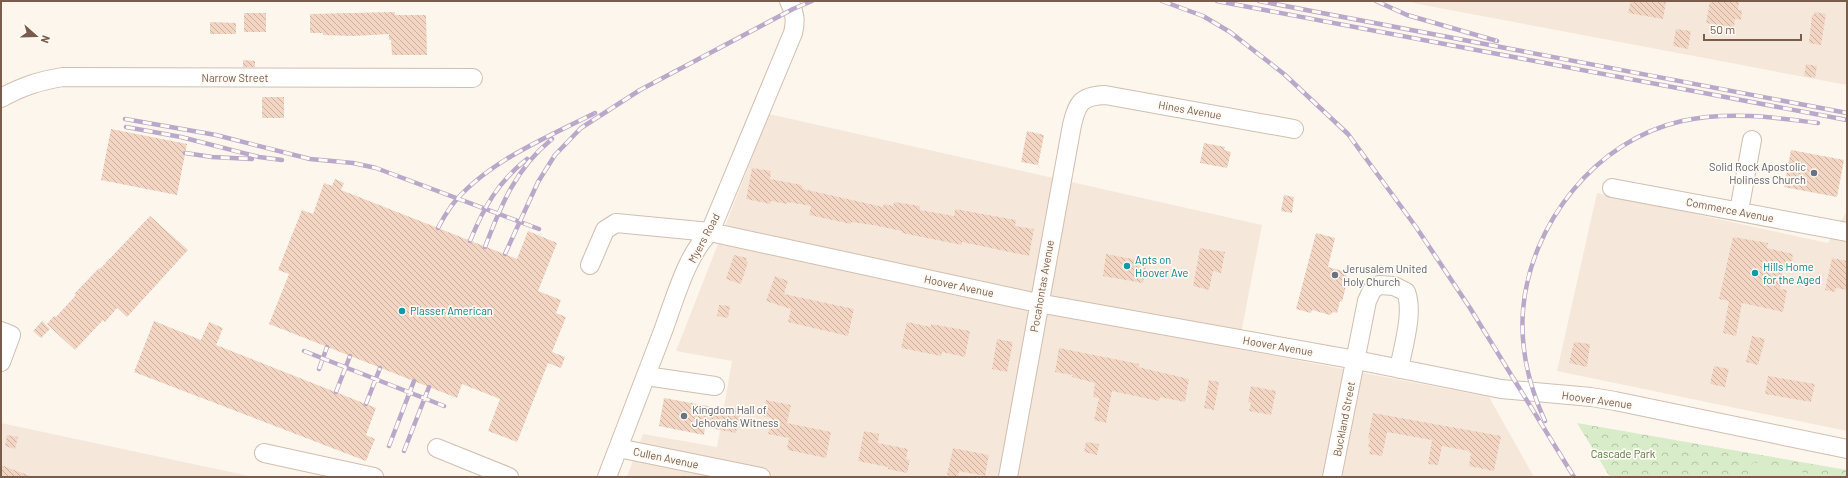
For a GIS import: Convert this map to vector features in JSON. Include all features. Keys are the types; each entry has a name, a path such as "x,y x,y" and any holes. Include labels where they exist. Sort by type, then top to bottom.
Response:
{"street":[{"name":"Myers Road","path":"607,477 695,251 701,241 710,232 793,33 796,21 794,9 789,1"},
{"name":"Narrow Street","path":"1,98 38,81 63,76 473,78"},
{"path":"1,86 20,88"},
{"name":"Hines Avenue","path":"1085,98 1093,95 1105,95 1294,129"},
{"name":"Pocahontas Avenue","path":"1008,477 1038,303 1072,125 1076,109 1085,98"},
{"path":"1739,211 1752,140"},
{"name":"Commerce Avenue","path":"1612,188 1847,232"},
{"name":"Hoover Avenue","path":"590,265 605,230 616,223 710,232 1038,303 1356,360 1501,389 1592,397 1615,401 1847,449"},
{"name":"Buckland Street","path":"1332,477 1356,360 1363,317 1372,290 1379,285 1394,286 1406,292 1409,299 1408,315 1399,369"},
{"path":"1,331 11,335 1,362"},
{"path":"646,376 715,386"},
{"path":"437,448 509,477"},
{"name":"Cullen Avenue","path":"618,448 755,476"},
{"path":"264,454 374,477"}],"shaded area":[{"path":"1411,1 1847,1 1847,85 1413,3"},
{"path":"769,114 1262,225 1238,349 1489,397 1534,477 627,477 643,434 717,447 732,361 676,351"},
{"path":"1597,193 1828,243 1847,211 1847,431 1557,371"},
{"path":"1,423 254,477 1,477"}],"green space":[{"name":"Cascade Park","path":"1577,423 1847,470 1847,477 1610,477"},
{"path":"1753,462 1825,477 1747,477"}],"building":[{"path":"1631,1 1666,2 1663,19 1628,13"},
{"path":"1710,1 1739,1 1738,10 1742,10 1741,20 1735,19 1734,27 1706,23"},
{"path":"395,12 395,15 426,15 427,55 392,55 389,34 354,36 310,33 310,14"},
{"path":"1814,12 1826,14 1821,45 1809,43 1812,15 1814,15"},
{"path":"244,13 266,13 266,32 244,32"},
{"path":"210,22 236,23 236,34 210,34"},
{"path":"1676,29 1691,31 1688,49 1673,46"},
{"path":"243,60 255,61 255,67 243,67"},
{"path":"1806,64 1817,66 1815,78 1804,76"},
{"path":"262,97 284,97 284,118 262,118"},
{"path":"111,129 187,144 177,195 101,180"},
{"path":"1027,131 1044,135 1038,165 1021,162"},
{"path":"1204,143 1225,147 1224,150 1231,152 1227,168 1200,163"},
{"name":"Solid Rock Apostolic Holiness Church","path":"1791,150 1844,160 1837,197 1784,187"},
{"path":"752,168 771,171 770,179 802,185 803,189 883,207 884,204 893,206 894,202 920,206 920,210 954,216 955,209 1016,220 1015,226 1034,229 1029,256 962,242 962,245 902,233 902,231 873,225 851,222 851,224 809,215 811,206 771,201 770,204 746,199"},
{"name":"Plasser American","path":"335,179 344,183 341,190 517,259 528,231 557,243 538,291 561,300 556,313 566,317 552,352 565,357 561,368 548,363 517,442 488,431 500,399 462,384 457,398 269,324 289,274 278,270 302,210 313,214 324,183 332,186"},
{"path":"1284,195 1294,197 1292,213 1281,211"},
{"path":"150,216 188,250 127,317 117,308 105,322 103,320 75,350 47,324 54,316 56,317 76,295 74,294"},
{"name":"Jerusalem United Holy Church","path":"1316,233 1335,238 1328,267 1347,272 1346,278 1348,278 1342,302 1340,301 1337,313 1333,312 1330,315 1312,310 1311,313 1296,309"},
{"name":"Hills Home for the Aged","path":"1733,237 1768,243 1767,248 1793,254 1791,269 1783,267 1780,289 1787,290 1783,312 1742,303 1736,336 1723,333 1729,301 1719,299"},
{"path":"1200,248 1225,252 1221,273 1213,271 1209,290 1193,286"},
{"name":"Apts on Hoover Ave","path":"1106,254 1147,262 1143,283 1103,276"},
{"path":"734,255 747,258 746,261 748,262 741,284 726,279"},
{"path":"1832,258 1847,261 1847,290 1836,288 1835,292 1825,290"},
{"path":"775,276 788,281 784,294 854,309 848,336 788,322 791,309 766,301"},
{"path":"719,305 730,306 728,318 717,316"},
{"path":"42,321 50,329 41,338 33,331"},
{"path":"154,321 201,340 209,322 223,328 216,345 376,408 366,435 375,439 366,461 134,372"},
{"path":"907,322 931,327 931,324 970,331 965,357 942,352 941,356 901,348"},
{"path":"1752,336 1765,339 1758,365 1746,362"},
{"path":"997,339 1013,342 1007,372 992,369"},
{"path":"1574,342 1590,344 1587,367 1569,363"},
{"path":"1059,348 1139,364 1138,367 1189,379 1185,402 1160,397 1159,401 1112,391 1106,423 1094,420 1099,398 1093,397 1095,383 1072,377 1073,375 1055,372"},
{"path":"1714,366 1729,369 1725,387 1710,384"},
{"path":"1768,376 1815,384 1811,402 1765,394"},
{"path":"1209,380 1219,382 1214,410 1204,408"},
{"path":"1251,386 1276,391 1271,415 1249,411 1251,403 1248,402"},
{"name":"Kingdom Hall of Jehovahs Witness","path":"664,398 724,409 725,406 741,409 736,433 705,427 704,435 659,426"},
{"path":"766,400 791,405 787,423 831,432 826,458 788,450 789,438 768,434 772,418 763,416"},
{"path":"1373,413 1501,436 1494,471 1469,466 1471,453 1469,453 1469,451 1442,446 1438,465 1428,464 1432,440 1387,432 1382,456 1369,454 1371,448 1368,447 1370,439 1368,438"},
{"path":"864,431 879,434 878,443 908,449 906,459 910,460 907,473 888,469 888,467 858,461"},
{"path":"7,435 18,437 15,449 5,446"},
{"path":"1086,442 1099,444 1097,455 1084,452"},
{"path":"953,448 989,455 985,476 959,471 958,477 947,475"},
{"path":"1,465 30,476 30,477 1,477"}],"railway":[{"path":"505,254 538,182 555,155 581,128 640,90 793,9 812,1"},
{"path":"1162,1 1203,16 1230,32 1284,74 1348,134 1416,227 1470,308 1574,477"},
{"path":"1217,1 1847,120"},
{"path":"1259,1 1847,113"},
{"path":"1376,1 1407,15 1497,41"},
{"path":"438,228 452,205 482,176 500,163 538,141 595,113"},
{"path":"1545,421 1534,394 1524,353 1522,325 1523,310 1528,278 1539,247 1554,217 1573,190 1596,166 1622,146 1651,131 1682,121 1716,116 1750,116 1818,123"},
{"path":"125,119 216,135 310,159 353,163 376,168 539,229"},
{"path":"126,127 181,137 259,157 282,160"},
{"path":"485,247 497,216 519,175 539,150 552,139"},
{"path":"185,153 212,157 252,159"},
{"path":"470,241 493,196 508,177 527,159"},
{"path":"319,369 327,347"},
{"path":"304,351 444,406"},
{"path":"336,392 350,356"},
{"path":"366,404 380,368"},
{"path":"389,446 414,381"},
{"path":"404,451 429,387"}],"place":[{"name":"Solid Rock Apostolic Holiness Church","path":"1814,173"},
{"name":"Apts on Hoover Ave","path":"1127,266"},
{"name":"Hills Home for the Aged","path":"1755,273"},
{"name":"Jerusalem United Holy Church","path":"1335,275"},
{"name":"Plasser American","path":"402,311"},
{"name":"Kingdom Hall of Jehovahs Witness","path":"684,416"}]}
